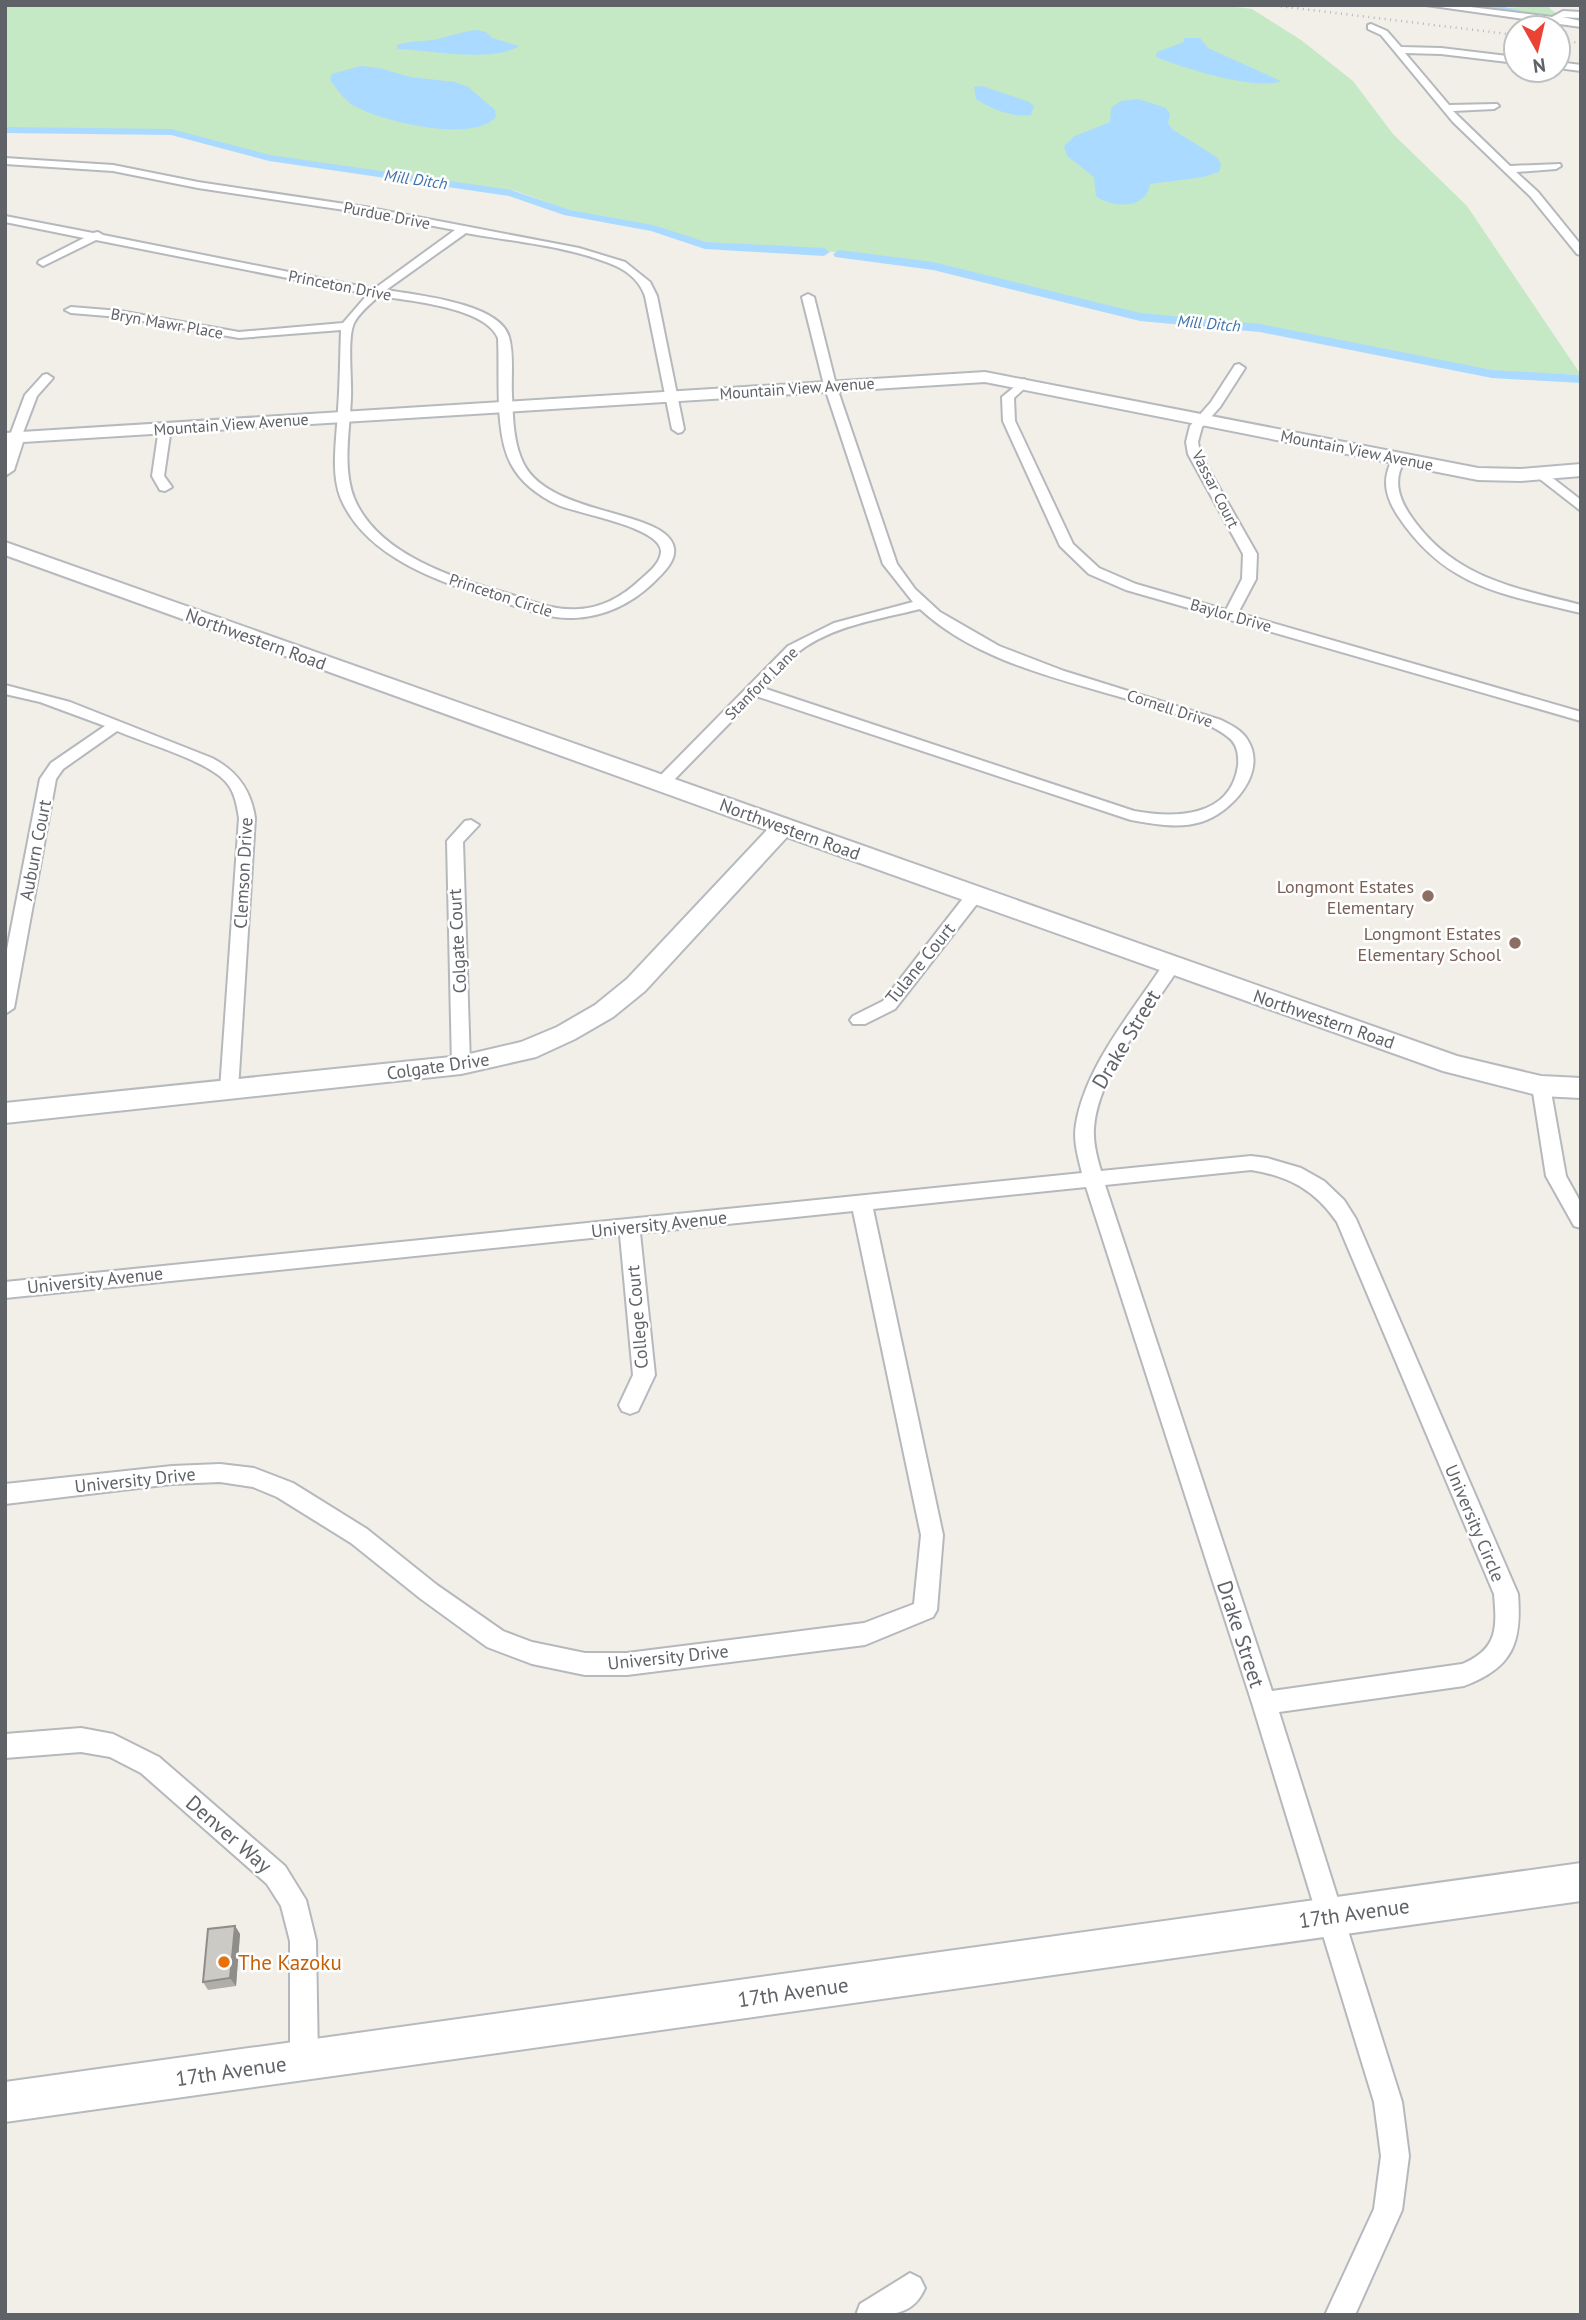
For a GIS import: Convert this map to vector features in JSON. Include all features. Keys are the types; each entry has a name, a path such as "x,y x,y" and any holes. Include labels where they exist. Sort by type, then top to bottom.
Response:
{"street":[{"path":"1430,5 1519,14"},
{"path":"1371,26 1384,33 1472,137 1566,223 1581,252"},
{"path":"1399,50 1441,51 1502,58"},
{"path":"1446,108 1494,106"},
{"name":"Purdue Drive","path":"5,161 113,168 464,229 579,251 621,264 636,274 652,296 678,429"},
{"path":"1509,169 1556,166"},
{"name":"Princeton Drive","path":"5,219 98,235 378,292 481,316 501,328 504,338 507,406"},
{"path":"345,416 346,326 359,307 464,229"},
{"path":"43,263 98,235"},
{"name":"Cornell Drive","path":"753,691 1131,815 1158,820 1195,819 1210,813 1231,794 1243,777 1247,759 1241,741 1233,732 1216,723 1037,667 988,647 951,626 921,604 902,584 890,564 830,385 808,297"},
{"name":"Bryn Mawr Place","path":"71,310 120,314 239,335 346,326"},
{"name":"Vassar Court","path":"1230,615 1250,584 1253,569 1250,554 1194,454 1192,442 1196,426 1216,404 1239,368"},
{"name":"Mountain View Avenue","path":"10,438 974,377 1024,383 1478,474 1581,470"},
{"path":"5,470 10,438 31,395 47,378"},
{"name":"Baylor Drive","path":"1024,383 1009,397 1009,421 1067,547 1076,558 1094,571 1117,582 1581,717"},
{"name":"Princeton Circle","path":"345,416 342,475 348,499 357,517 365,525 411,561 470,587 553,613 584,613 621,601 643,585 664,563 669,553 668,545 662,536 650,529 554,498 535,486 514,458 507,406"},
{"path":"165,428 159,476 165,487"},
{"path":"1399,460 1394,466 1391,485 1394,498 1434,553 1458,569 1487,582 1581,609"},
{"path":"1541,473 1581,507"},
{"name":"Northwestern Road","path":"5,548 974,896 1452,1064 1542,1086 1581,1088"},
{"name":"Stanford Lane","path":"662,783 793,649 811,637 833,628 921,604"},
{"name":"Clemson Drive","path":"5,689 37,695 116,725 221,769 238,785 246,803 247,818 229,1090"},
{"name":"Auburn Court","path":"5,1008 48,779 57,766 116,725"},
{"name":"Colgate Court","path":"461,1065 455,841 471,825"},
{"name":"Colgate Drive","path":"5,1113 461,1065 527,1050 566,1033 604,1011 636,985 783,827"},
{"name":"Tulane Court","path":"859,1020 889,1005 974,896"},
{"name":"Drake Street","path":"1171,966 1094,1090 1085,1125 1085,1142 1093,1178 1264,1703 1388,2102 1395,2156 1388,2210 1340,2315"},
{"path":"1542,1086 1556,1176 1581,1221"},
{"name":"University Avenue","path":"5,1290 862,1205 1251,1163 1281,1167 1311,1180"},
{"name":"University Circle","path":"1264,1703 1464,1675 1484,1668 1499,1654 1509,1626 1506,1594 1346,1219 1332,1197 1311,1180"},
{"name":"University Drive","path":"5,1494 172,1475 220,1473 254,1478 285,1490 359,1536 429,1592 495,1639 532,1653 585,1664 627,1664 866,1634 925,1610 932,1535 862,1205"},
{"name":"College Court","path":"628,1227 644,1375 630,1405"},
{"name":"Denver Way","path":"5,1746 81,1740 113,1746 150,1765 276,1875 292,1900 303,1941 304,2061"},
{"name":"17th Avenue","path":"5,2102 1581,1882"},
{"path":"871,2315 910,2288"}],"green space":[{"path":"5,5 1220,5 1252,9 1301,40 1353,81 1393,134 1467,206 1581,375 1497,371 1263,326 1140,315 938,265 848,253 706,242 651,226 569,210 516,191 262,155 170,130 5,129"},
{"path":"1463,5 1498,5 1502,8 1547,6 1557,14 1509,14 1461,9"}],"water":[{"path":"477,30 486,32 492,38 519,46 493,54 477,55 397,49 397,45 402,43 438,39"},
{"path":"1184,38 1200,38 1208,48 1281,81 1238,81 1156,57 1157,52 1184,42"},
{"path":"361,66 410,77 455,82 468,87 495,110 496,117 484,125 467,129 447,129 402,123 364,111 348,102 330,80 332,74"},
{"path":"982,86 1029,102 1034,106 1031,115 1010,114 982,103 976,99 974,87"},
{"path":"1138,99 1166,108 1170,114 1168,123 1172,129 1218,158 1221,165 1219,172 1203,177 1150,184 1143,198 1128,204 1111,203 1096,196 1094,177 1067,156 1064,146 1075,136 1110,122 1111,108 1121,101"}],"building":[{"name":"The Kazoku","path":"235,1926 230,1978 203,1982 208,1929"}],"waterway":[{"path":"1486,5 1520,14"},
{"name":"Mill Ditch","path":"5,130 171,132 269,158 511,193 568,213 653,228 705,245 824,252"},
{"name":"Mill Ditch","path":"839,254 933,266 1140,317 1260,328 1492,374 1581,379"}],"railway":[{"path":"1270,5 1502,33"},
{"path":"1572,42 1581,43"}],"place":[{"name":"Longmont Estates Elementary","path":"1428,896"},
{"name":"Longmont Estates Elementary School","path":"1515,943"},
{"name":"The Kazoku","path":"224,1962"}]}
